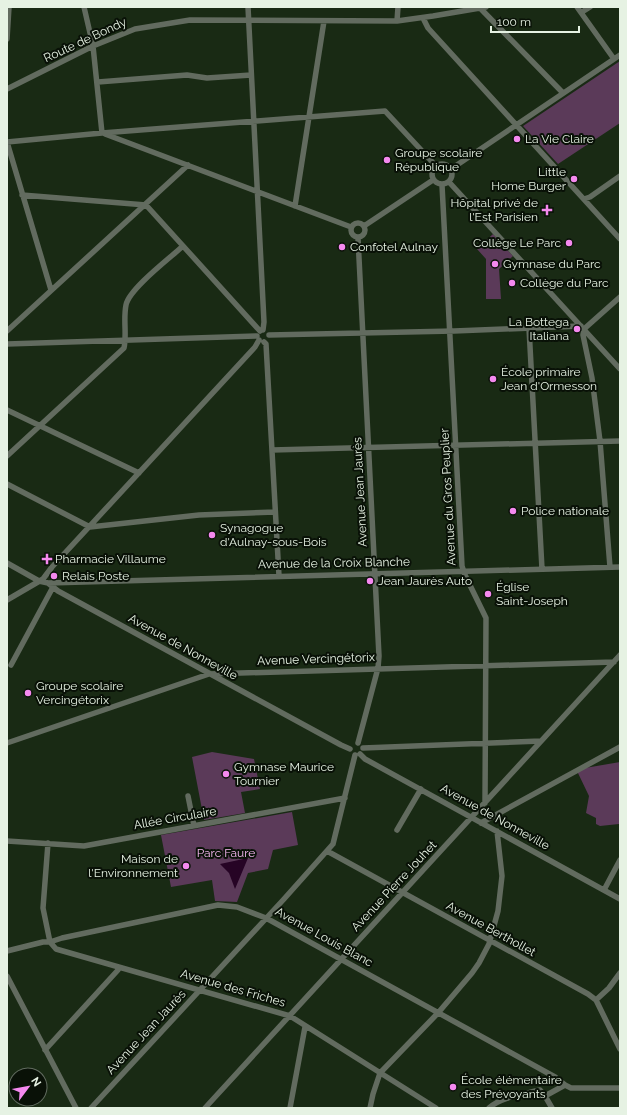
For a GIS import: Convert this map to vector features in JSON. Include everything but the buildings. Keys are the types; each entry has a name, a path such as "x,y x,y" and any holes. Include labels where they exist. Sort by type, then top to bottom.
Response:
{"street":[{"path":"7,39 9,7"},
{"path":"84,7 93,46 98,82 102,133"},
{"path":"248,7 264,322 261,336"},
{"path":"397,21 398,7"},
{"path":"577,7 614,59"},
{"path":"582,12 590,7"},
{"path":"484,8 563,93"},
{"name":"Route de Bondy","path":"7,89 93,46 135,29 190,20 397,21 484,8"},
{"path":"423,18 428,28 620,239"},
{"path":"294,206 324,21"},
{"path":"451,169 620,55"},
{"path":"98,82 187,75 207,78 251,75"},
{"path":"51,290 7,142 102,133 385,111 436,166"},
{"path":"102,133 351,227"},
{"path":"442,164 451,169 452,177 449,182 442,185 437,184 433,180 432,174 436,166 442,164"},
{"path":"7,331 188,165"},
{"path":"584,199 590,197 620,176"},
{"path":"364,226 433,180"},
{"path":"449,182 620,369"},
{"name":"Avenue du Gros Peuplier","path":"442,185 463,571 486,618 485,803"},
{"path":"22,195 146,205 261,336 266,344 279,576"},
{"path":"356,223 361,223 364,226 365,233 358,238 352,234 351,227 356,223"},
{"name":"Avenue Jean Jaurès","path":"358,238 379,656 378,668 358,743"},
{"path":"7,456 124,348 126,341 124,328 126,304 132,293 183,246"},
{"path":"7,600 44,578 250,353 266,331 269,335 529,328 583,328 620,297"},
{"path":"529,328 542,569"},
{"path":"583,328 583,335 592,378 600,442 610,567"},
{"path":"7,344 261,336"},
{"path":"7,410 139,473"},
{"path":"272,450 620,441"},
{"path":"7,484 90,527 199,515 275,512"},
{"name":"Avenue de Nonneville","path":"7,563 39,581 48,583 58,591 350,749"},
{"name":"Avenue de la Croix Blanche","path":"48,583 620,567"},
{"path":"11,665 53,587"},
{"name":"Avenue Pierre Jouhet","path":"205,1108 620,655"},
{"name":"Avenue Vercingétorix","path":"7,743 209,674 614,662"},
{"path":"363,748 358,755 352,753 350,749 352,745 358,743 363,748 542,741"},
{"path":"481,823 620,747"},
{"name":"Avenue Jean Jaurès","path":"90,1108 333,844 358,755"},
{"name":"Avenue de Nonneville","path":"358,755 620,899"},
{"path":"397,830 421,789"},
{"path":"188,796 194,826"},
{"name":"Allée Circulaire","path":"7,841 84,846 345,798"},
{"path":"370,1108 380,1073 438,1012 472,973 479,963 490,940 498,911 502,876 497,831"},
{"path":"7,951 43,942 50,942 43,908 48,844"},
{"name":"Avenue Berthollet","path":"327,851 588,994 596,1000"},
{"path":"604,890 620,860"},
{"name":"Avenue Louis Blanc","path":"50,942 62,938 218,905 237,907 266,918 555,1077 565,1085"},
{"name":"Avenue des Friches","path":"50,942 56,949 290,1016 434,1108"},
{"path":"45,1050 118,970 119,967"},
{"path":"620,973 609,988 596,1000 620,1049"},
{"path":"7,976 76,1108"},
{"path":"290,1108 305,1026"},
{"path":"545,1096 565,1085 571,1088 620,1088"},
{"path":"489,1108 498,1102 540,1090 552,1108"}],"green space":[{"path":"620,61 620,123 558,164 523,126"},
{"name":"Gymnase du Parc","path":"493,234 513,256 499,269 501,299 486,299 486,259 477,249"},
{"name":"Gymnase Maurice Tournier","path":"212,752 254,759 260,789 241,792 245,813 204,820 192,757"},
{"path":"620,762 620,827 619,824 600,826 596,824 596,818 586,813 589,796 577,771 585,768"},
{"name":"Parc Faure","path":"292,812 298,845 273,850 268,869 248,873 237,902 215,901 212,880 171,887 161,835"}],"shaded area":[{"path":"248,858 235,889 229,873 220,864"}],"place":[{"name":"La Vie Claire","path":"517,139"},
{"name":"Groupe scolaire République","path":"387,160"},
{"name":"Little Home Burger","path":"574,179"},
{"name":"Hôpital privé de l'Est Parisien","path":"547,210"},
{"name":"Collège Le Parc","path":"569,243"},
{"name":"Confotel Aulnay","path":"342,247"},
{"name":"Gymnase du Parc","path":"495,264"},
{"name":"Collège du Parc","path":"512,283"},
{"name":"La Bottega Italiana","path":"577,329"},
{"name":"École primaire Jean d'Ormesson","path":"493,379"},
{"name":"Police nationale","path":"513,511"},
{"name":"Synagogue d'Aulnay-sous-Bois","path":"212,535"},
{"name":"Pharmacie Villaume","path":"47,559"},
{"name":"Relais Poste","path":"54,576"},
{"name":"Jean Jaurès Auto","path":"370,581"},
{"name":"Église Saint-Joseph","path":"488,594"},
{"name":"Groupe scolaire Vercingétorix","path":"28,693"},
{"name":"Gymnase Maurice Tournier","path":"226,774"},
{"name":"Maison de l'Environnement","path":"186,866"},
{"name":"École élémentaire des Prévoyants","path":"453,1087"}]}
